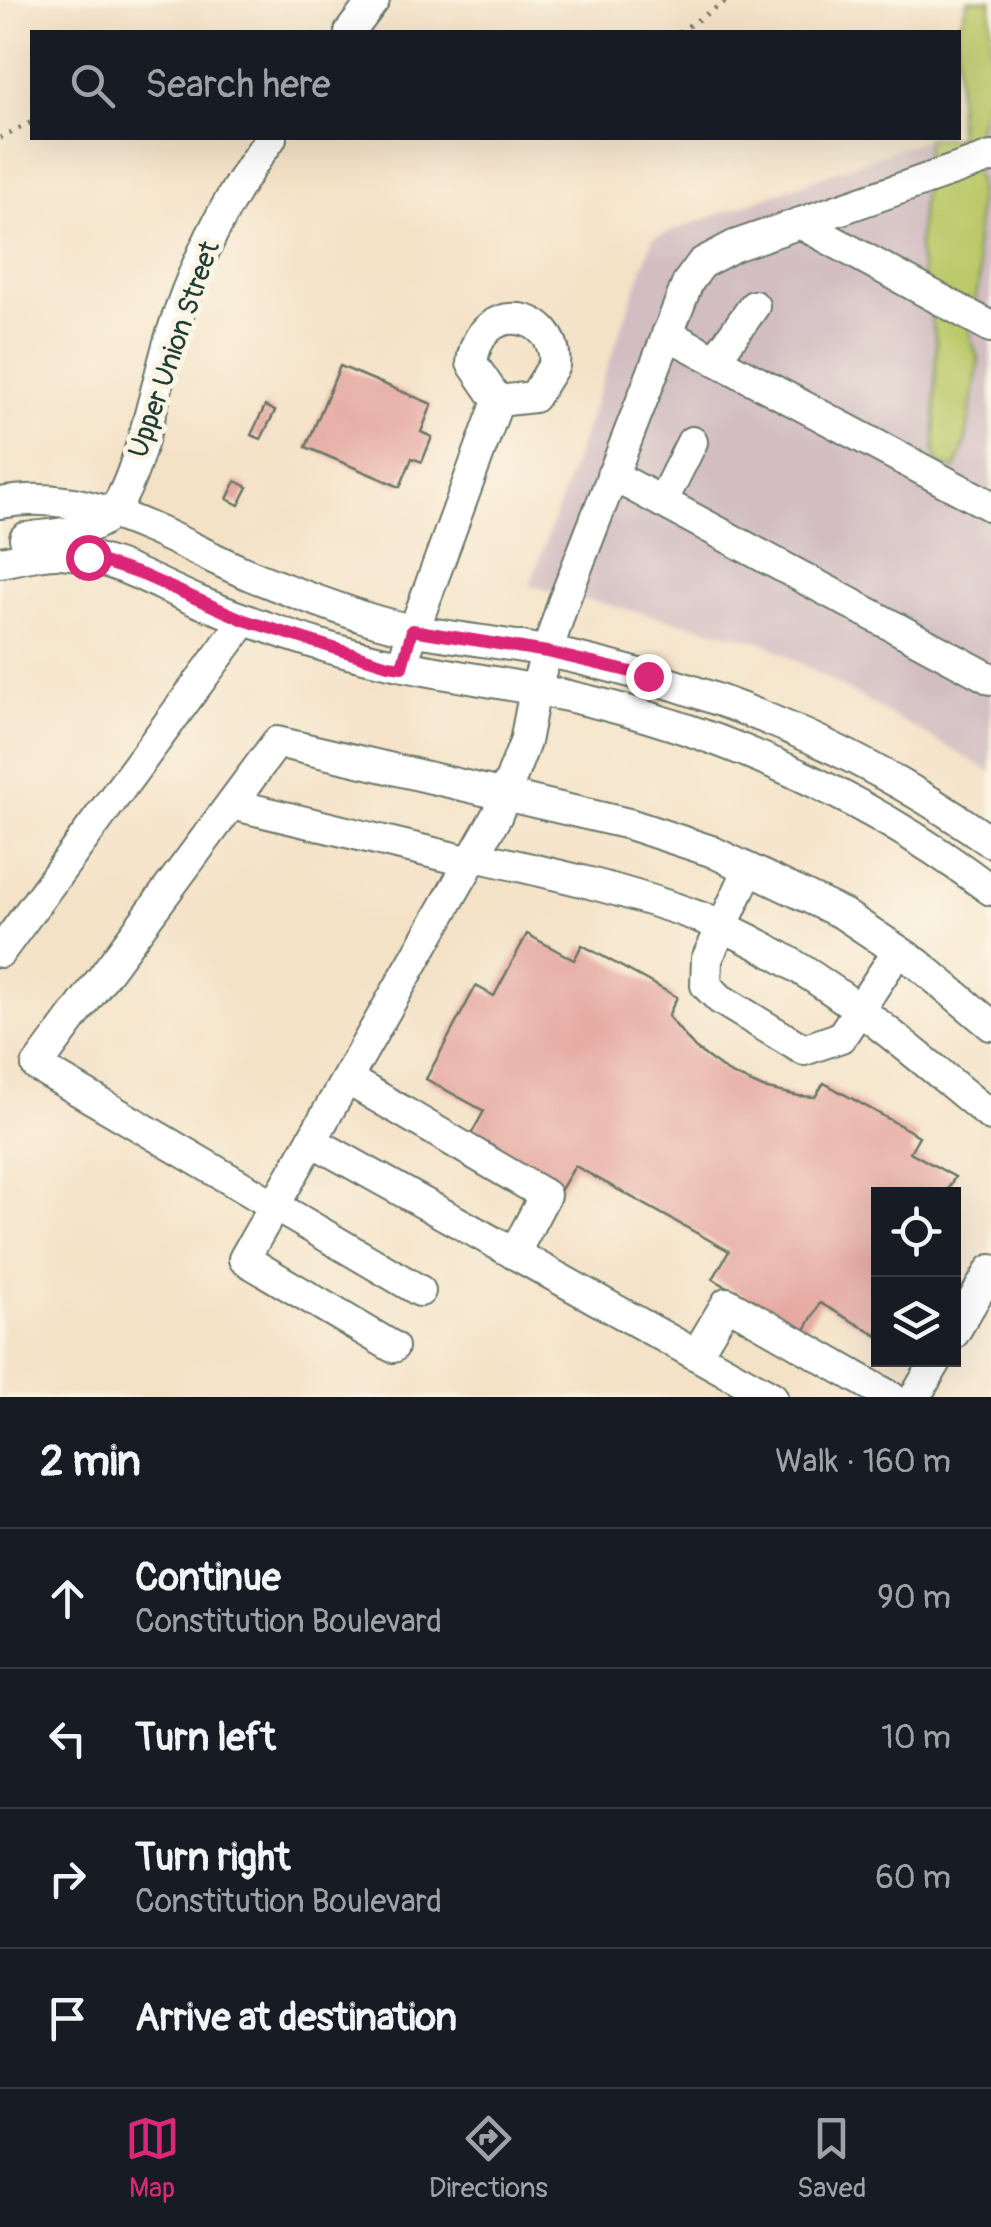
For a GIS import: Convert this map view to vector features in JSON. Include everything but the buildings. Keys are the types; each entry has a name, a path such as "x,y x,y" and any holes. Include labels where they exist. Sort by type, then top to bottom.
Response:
{"street":[{"path":"352,30 374,0"},
{"name":"Upper Union Street","path":"112,512 132,470 172,334 202,252 270,140"},
{"path":"393,1347 244,1259 504,797 525,742 547,652 688,282 702,263 734,246 991,157"},
{"path":"800,223 991,327"},
{"path":"715,360 754,306"},
{"path":"667,334 991,506"},
{"path":"402,667 412,630 498,401"},
{"path":"662,502 692,442"},
{"path":"612,475 991,679"},
{"path":"0,503 65,500 112,512 284,589 412,630 547,652 687,687 763,714 830,744 912,789 991,842"},
{"path":"0,550 12,540 88,527 112,512"},
{"path":"0,562 58,552 88,557 143,575 244,620 402,667 535,690 676,724 813,779 892,822 991,890"},
{"path":"0,952 244,620"},
{"path":"420,1291 37,1066 276,742 630,824 712,851 844,914 898,951 991,1026"},
{"path":"230,804 472,859 580,879 719,927 774,955 858,1009 991,1116"},
{"path":"749,869 707,959 706,985 720,999 804,1050 842,1037 898,951"},
{"path":"347,1079 546,1195 514,1254"},
{"path":"312,1141 772,1397"},
{"path":"961,1321 991,1270"},
{"path":"696,1355 727,1303 892,1397"},
{"path":"915,1397 934,1367"}],"path":[{"path":"681,30 728,0"},
{"path":"0,138 30,123"}],"shaded area":[{"path":"991,114 991,772 763,642 530,586 653,238 922,140 961,140 961,125"}],"green space":[{"path":"968,0 991,0 991,86 970,154 979,186 975,251 980,274 970,336 979,361 965,445 955,469 941,465 935,456 936,342 918,250 927,140 961,140 961,30 958,30"}],"route":[{"path":"88,557 143,575 244,620 388,665 402,667 412,630 547,652 648,676"}]}
